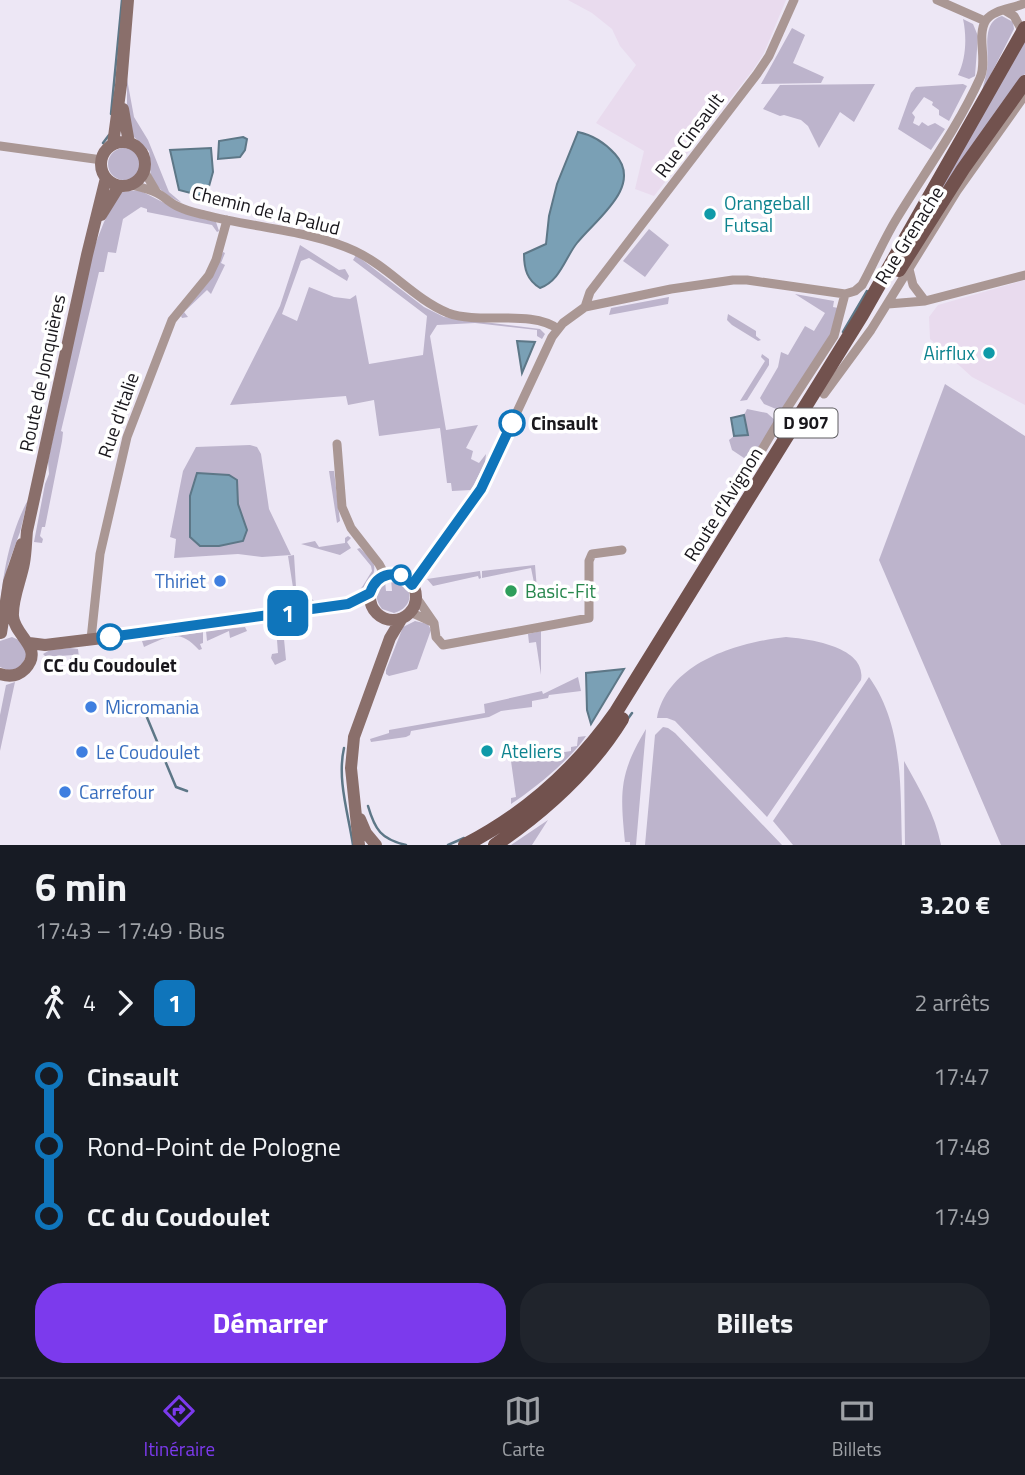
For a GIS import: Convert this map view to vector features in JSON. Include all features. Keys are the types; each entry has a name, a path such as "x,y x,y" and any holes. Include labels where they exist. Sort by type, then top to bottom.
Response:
{"main road":[{"path":"102,160 113,144 128,0"},
{"name":"Route d'Avignon","path":"465,845 506,822 547,791 582,757 616,712 862,315 1024,30"},
{"name":"Route d'Avignon","path":"495,845 564,791 610,738 940,204 1025,82"},
{"path":"121,85 124,123 129,143"},
{"path":"113,144 129,143 143,153 144,171"},
{"name":"Route de Jonquières","path":"27,644 13,621 13,614 27,531 106,178 102,160"},
{"name":"Route de Jonquières","path":"96,223 125,185 142,176 144,171"},
{"path":"106,178 125,185"},
{"name":"Route de Jonquières","path":"27,531 14,561 1,633 12,631 27,644"},
{"path":"359,845 351,768 354,737 390,638 406,615 414,591 399,575 385,575 374,584 370,593 373,609"},
{"path":"2,677 20,673 30,662 27,644 45,645 348,604 370,593"},
{"path":"348,604 373,609 385,619 390,638"},
{"path":"385,619 406,615"},
{"path":"355,806 366,833 376,845"}],"street":[{"name":"Rue Cinsault","path":"414,591 481,489 547,346 558,329 585,307 587,296 597,282 757,74 769,56 793,0"},
{"path":"937,0 985,21"},
{"path":"585,307 733,280 775,283 845,294 855,291 862,285 896,218 952,130 979,80 984,68 985,21 994,13 1025,3"},
{"path":"1004,10 1014,16 1024,30"},
{"name":"Rue Grenache","path":"824,394 888,304 965,179 1025,95"},
{"path":"0,146 102,160"},
{"path":"144,171 157,193"},
{"name":"Chemin de la Palud","path":"125,185 157,193 179,207 307,236 355,251 433,305 451,314 537,321 551,323 558,329"},
{"name":"Rue d'Italie","path":"91,639 100,554 127,437 172,320 209,275 227,220"},
{"path":"909,269 913,285 925,301"},
{"path":"888,304 925,301 1025,275"},
{"path":"596,303 597,282"},
{"path":"757,458 834,337 845,294"},
{"path":"337,444 342,507 351,528 385,575"},
{"path":"414,591 434,623 436,636 443,645 589,618 589,561 592,554 622,550"},
{"path":"406,615 434,623"}],"shaded area":[{"path":"568,0 786,0 764,53 753,70 654,196 635,189 644,151 596,123 636,65 620,46 612,29 592,13"},
{"path":"1002,16 1013,22 1014,29 982,92 987,70 988,31 995,20"},
{"path":"963,19 973,24 978,36 975,76 969,79 958,75 965,48"},
{"path":"792,28 805,35 793,63 824,77 821,83 761,84"},
{"path":"1025,37 1025,74 943,193 932,202"},
{"path":"127,79 134,117 148,140 169,192 182,203 156,184 151,175 149,151 133,136 127,107"},
{"path":"875,84 854,122 840,112 819,148 808,126 801,120 763,109 780,85"},
{"path":"967,86 949,121 939,115 939,110 932,105 933,102 924,97 912,113 915,117 913,123 919,126 922,122 928,126 935,123 945,129 931,150 898,129 911,93 916,87"},
{"path":"124,148 136,152 140,164 136,176 124,180 112,176 108,164 112,152"},
{"path":"139,190 186,214 216,222 219,231 212,225 147,212 147,209 141,207 123,219 116,253 108,252 104,272 99,272 61,431 62,441 45,527 42,527 40,536 43,539 42,543 34,542 49,474 48,461 93,250 118,194"},
{"path":"649,229 669,245 645,277 623,261"},
{"path":"300,245 339,270 345,269 349,276 347,281 309,258 301,261 282,314 297,321 309,287 334,297 350,299 356,295 369,364 423,355 427,316 353,260 356,255 424,307 444,317 540,329 545,334 542,339 537,336 537,330 475,323 437,325 430,336 446,430 478,425 466,448 473,451 471,459 479,463 486,454 485,463 471,490 452,491 451,483 447,483 440,428 379,436 374,400 348,405 346,396 230,405 280,306"},
{"path":"223,252 225,253 221,263 225,265 211,294 207,290 185,311 209,281"},
{"path":"1025,280 1025,405 972,377 930,339 929,317 938,305"},
{"path":"795,294 834,301 833,307 838,308 830,336 781,411 764,404 760,398 778,367 781,352 788,355 805,326 814,331 825,313"},
{"path":"669,297 668,304 609,315 611,308"},
{"path":"728,314 756,331 756,336 761,340 758,341 732,325 727,320"},
{"path":"762,354 769,359 769,365 747,400 740,401 765,361 761,357"},
{"path":"945,384 1025,436 1025,845 1001,845 879,560"},
{"path":"747,409 767,413 776,421 750,462 732,450 729,440 734,436 748,434 744,415"},
{"path":"196,447 257,447 261,454 269,509 291,555 262,557 238,554 174,558 176,539 170,537 183,471"},
{"path":"329,471 334,471 340,521 337,523"},
{"path":"28,500 8,565 0,620 7,558"},
{"path":"348,536 351,538 347,542 351,548 340,555 301,544 315,541 319,547 345,543"},
{"path":"360,548 374,565 373,575 356,595 340,598 359,591 372,571 357,549"},
{"path":"294,555 296,587 303,587 308,592 299,603 293,605 295,600 288,556"},
{"path":"535,565 538,602 531,568 482,578 482,571"},
{"path":"480,571 479,579 478,576 433,586 427,579"},
{"path":"391,579 405,584 409,593 406,605 394,613 382,609 377,598 379,587 385,581 386,591 392,591"},
{"path":"415,621 428,624 431,630 417,669 389,676 386,670 403,627"},
{"path":"245,627 247,631 230,638 229,631 207,641 206,631"},
{"path":"541,631 541,675 536,642 529,643 528,634"},
{"path":"203,632 203,643 200,644 202,649 199,650 192,643 175,636"},
{"path":"12,637 21,641 27,654 21,667 10,671 0,667 0,641"},
{"path":"168,637 144,647 142,641"},
{"path":"786,637 822,643 846,652 860,669 861,680 767,817 675,721 657,718 664,699 675,682 690,669 727,650"},
{"path":"284,639 286,660 275,665 272,654 278,653 277,640"},
{"path":"78,649 79,657 69,660 73,655 46,657 43,654 50,650"},
{"path":"578,677 581,691 549,695 548,698 532,701 532,707 501,711 489,717 411,731 406,737 371,742 370,739 389,733 389,730 485,713 484,704 542,691 543,694"},
{"path":"869,677 889,716 894,737 900,780 902,845 793,845 773,821"},
{"path":"15,682 0,751 0,715 6,685"},
{"path":"663,727 675,733 782,845 645,845 655,735"},
{"path":"646,729 636,845 630,845 630,842 625,842 622,796 626,771"},
{"path":"586,736 580,745 552,773 511,804 511,798 516,797 511,761 571,751 571,747 577,746 578,737"},
{"path":"904,761 931,812 941,845 905,845"},
{"path":"548,820 532,845 511,845"}],"water":[{"path":"578,132 594,137 615,154 622,166 624,178 614,202 577,243 553,280 540,288 527,274 524,254 546,244 557,184"},
{"path":"243,137 247,139 245,150 240,157 218,159 219,141"},
{"path":"211,148 213,172 206,197 179,190 170,150"},
{"path":"517,341 535,342 522,373"},
{"path":"744,415 748,435 734,436 731,418"},
{"path":"197,473 229,475 237,480 238,504 247,530 243,541 219,546 200,546 190,537 190,496"},
{"path":"624,669 591,724 587,710 586,673"}],"waterway":[{"path":"111,114 122,0"},
{"path":"103,143 109,135"},
{"path":"843,332 867,291"},
{"path":"150,704 146,715 176,787 187,791"},
{"path":"627,720 632,713"},
{"path":"344,748 342,784 353,845"},
{"path":"368,806 380,832 390,840 406,845"},
{"path":"448,845 464,838"}],"bus line":[{"name":"1","path":"110,637 348,604 370,593 377,580 385,575 399,575 412,585 481,489 512,423"}],"place":[{"name":"Orangeball Futsal","path":"710,214"},
{"name":"Airflux","path":"989,353"},
{"name":"Cinsault","path":"512,423"},
{"name":"Thiriet","path":"220,581"},
{"name":"Basic-Fit","path":"511,591"},
{"name":"CC du Coudoulet","path":"110,637"},
{"name":"Micromania","path":"91,707"},
{"name":"Ateliers","path":"487,751"},
{"name":"Le Coudoulet","path":"82,752"},
{"name":"Carrefour","path":"65,792"}]}
